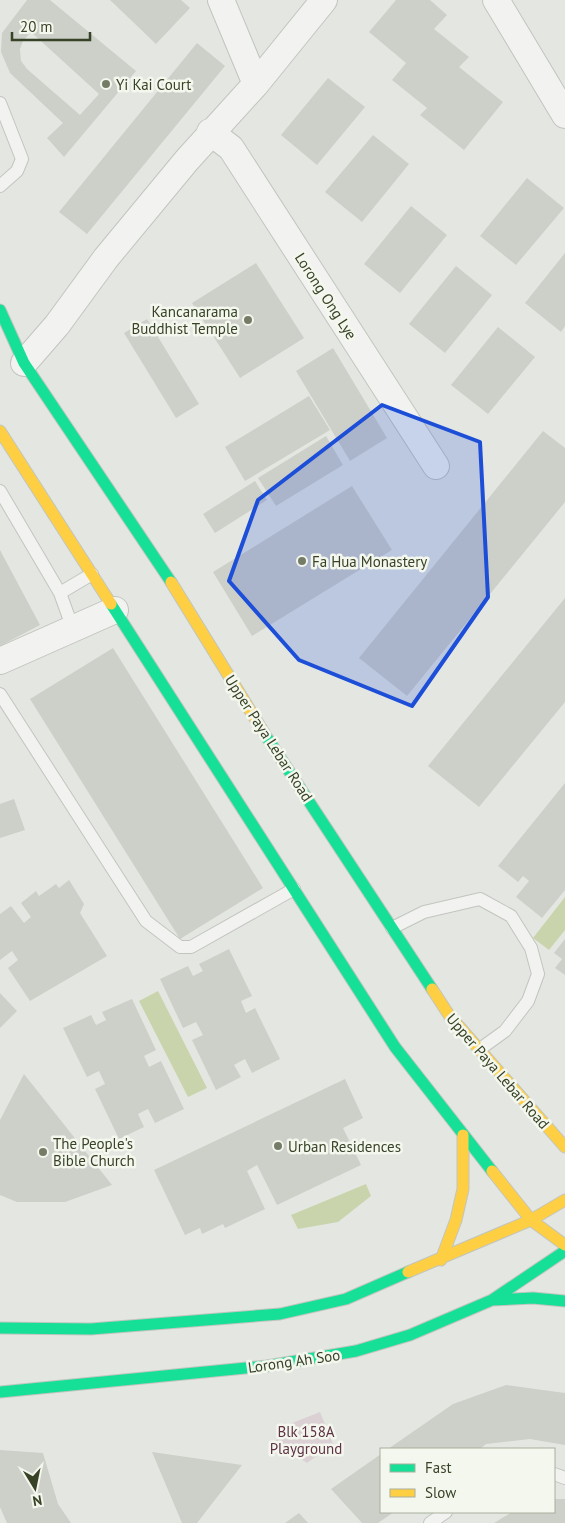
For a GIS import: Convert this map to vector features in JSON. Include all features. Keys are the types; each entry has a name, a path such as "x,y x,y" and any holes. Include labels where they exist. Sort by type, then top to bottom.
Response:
{"main road":[{"name":"Upper Paya Lebar Road","path":"0,310 24,363 175,589 275,750 449,1015 563,1142"},
{"path":"0,431 395,1047 532,1220 565,1245"},
{"path":"441,1260 456,1220 463,1189 463,1135"},
{"path":"0,1328 91,1329 280,1314 346,1299 532,1220 565,1200"},
{"name":"Lorong Ah Soo","path":"0,1392 267,1366 356,1351 410,1335 492,1300 565,1251"},
{"path":"492,1300 533,1298 565,1300"}],"street":[{"path":"221,0 256,84"},
{"path":"24,363 57,325 106,258 210,132 256,84 324,0"},
{"path":"496,0 565,115"},
{"name":"Lorong Ong Lye","path":"210,132 231,148 436,466"},
{"path":"0,661 115,610"}],"lane":[{"path":"0,103 22,159 17,171 0,186"},
{"path":"0,491 60,593 73,629"},
{"path":"60,593 92,574"},
{"path":"0,694 146,921 180,947 190,947 294,889"},
{"path":"392,928 424,912 480,899 510,916 531,948 538,974 528,1002 505,1031 480,1050"},
{"path":"430,1523 445,1513"}],"highlighted area":[{"path":"382,405 480,442 488,597 412,706 299,660 229,581 258,500"}],"green space":[{"name":"Blk 158A Playground","path":"320,1412 333,1444 307,1463 275,1442 287,1425"}],"shaded area":[{"path":"565,897 565,930 549,950 533,938"},
{"path":"158,991 207,1088 188,1097 139,1001"},
{"path":"366,1184 371,1196 338,1222 298,1229 291,1215"}],"building":[{"name":"Yi Kai Court","path":"27,0 50,0 136,71 64,157 47,138 63,123 10,73 1,52 2,33","holes":["31,32 99,94 80,115 27,69 21,61 20,49 23,41"]},
{"path":"110,0 181,0 190,8 156,44"},
{"path":"396,0 430,0 447,15 434,29 469,57 459,67 503,102 464,150 420,115 427,108 392,80 406,63 369,32"},
{"path":"197,43 225,66 87,234 59,212"},
{"path":"328,78 365,107 317,165 281,135"},
{"path":"373,135 409,164 362,222 325,192"},
{"path":"527,178 564,208 516,265 480,236"},
{"path":"411,206 447,235 400,293 364,264"},
{"path":"565,253 565,326 561,332 525,303"},
{"name":"Kancanarama Buddhist Temple","path":"256,263 304,338 240,378 192,303"},
{"path":"456,266 492,295 445,353 409,324"},
{"path":"147,319 199,404 176,418 124,333"},
{"path":"498,327 535,357 488,414 451,385"},
{"path":"333,348 387,438 350,461 296,371"},
{"path":"309,396 330,430 245,481 225,447"},
{"path":"543,431 565,448 565,502 407,696 359,658"},
{"path":"326,436 343,465 276,506 258,478"},
{"path":"255,481 267,500 215,533 203,514"},
{"name":"Fa Hua Monastery","path":"352,486 392,550 252,636 213,572"},
{"path":"0,550 40,625 0,646"},
{"path":"565,598 565,702 479,807 428,766"},
{"path":"113,648 263,888 180,939 30,699"},
{"path":"565,783 565,890 542,918 516,897 529,881 523,876 518,882 498,866"},
{"path":"14,799 25,830 0,838 0,804"},
{"path":"69,880 84,904 80,913 107,956 30,1001 8,968 18,960 12,951 0,960 0,914 11,906 24,923 31,917 21,903 36,891 39,896 56,884 59,888"},
{"path":"565,939 565,975 555,968 562,959 554,953"},
{"path":"229,949 252,996 241,1001 246,1013 255,1008 280,1059 252,1073 245,1059 234,1065 241,1077 216,1090 192,1040 203,1035 196,1022 183,1028 160,979 188,966 193,976 203,971 199,964"},
{"path":"0,993 17,1011 0,1028"},
{"path":"132,999 156,1050 144,1056 149,1067 161,1061 184,1109 155,1123 148,1109 138,1114 144,1127 119,1139 95,1089 105,1084 99,1071 87,1077 63,1028 91,1015 96,1025 106,1020 102,1012"},
{"name":"The People's Bible Church","path":"24,1074 112,1185 65,1202 17,1202 0,1195 0,1120"},
{"name":"Urban Residences","path":"345,1079 363,1118 343,1128 361,1165 277,1205 257,1165 247,1171 265,1209 225,1228 223,1224 202,1234 200,1228 185,1235 154,1170"},
{"path":"506,1385 565,1393 565,1445 530,1439 486,1444 481,1448 389,1448 453,1404"},
{"path":"0,1450 43,1453 58,1504 71,1523 7,1523 0,1507"},
{"path":"152,1452 242,1465 197,1523 182,1523"},
{"path":"380,1455 380,1513 393,1513 378,1523 362,1523 331,1489"},
{"path":"555,1499 565,1499 565,1523 494,1523 510,1513 555,1513"},
{"path":"299,1513 308,1523 285,1523"}],"traffic: fast":[{"path":"0,310 24,363 171,582"},
{"path":"111,604 395,1047 492,1171"},
{"path":"264,733 432,989"},
{"path":"0,1392 267,1366 356,1351 410,1335 492,1300 565,1251"},
{"path":"0,1328 91,1329 280,1314 346,1299 408,1272"},
{"path":"492,1300 533,1298 565,1301"}],"traffic: slow":[{"path":"0,431 111,604"},
{"path":"171,582 264,733"},
{"path":"432,989 449,1015 565,1147"},
{"path":"441,1260 456,1220 463,1189 463,1135"},
{"path":"492,1171 531,1220 565,1245"},
{"path":"408,1272 531,1220 565,1200"}],"place":[{"name":"Yi Kai Court","path":"106,84"},
{"name":"Kancanarama Buddhist Temple","path":"248,320"},
{"name":"Fa Hua Monastery","path":"302,561"},
{"name":"Urban Residences","path":"278,1146"},
{"name":"The People's Bible Church","path":"43,1152"}]}
